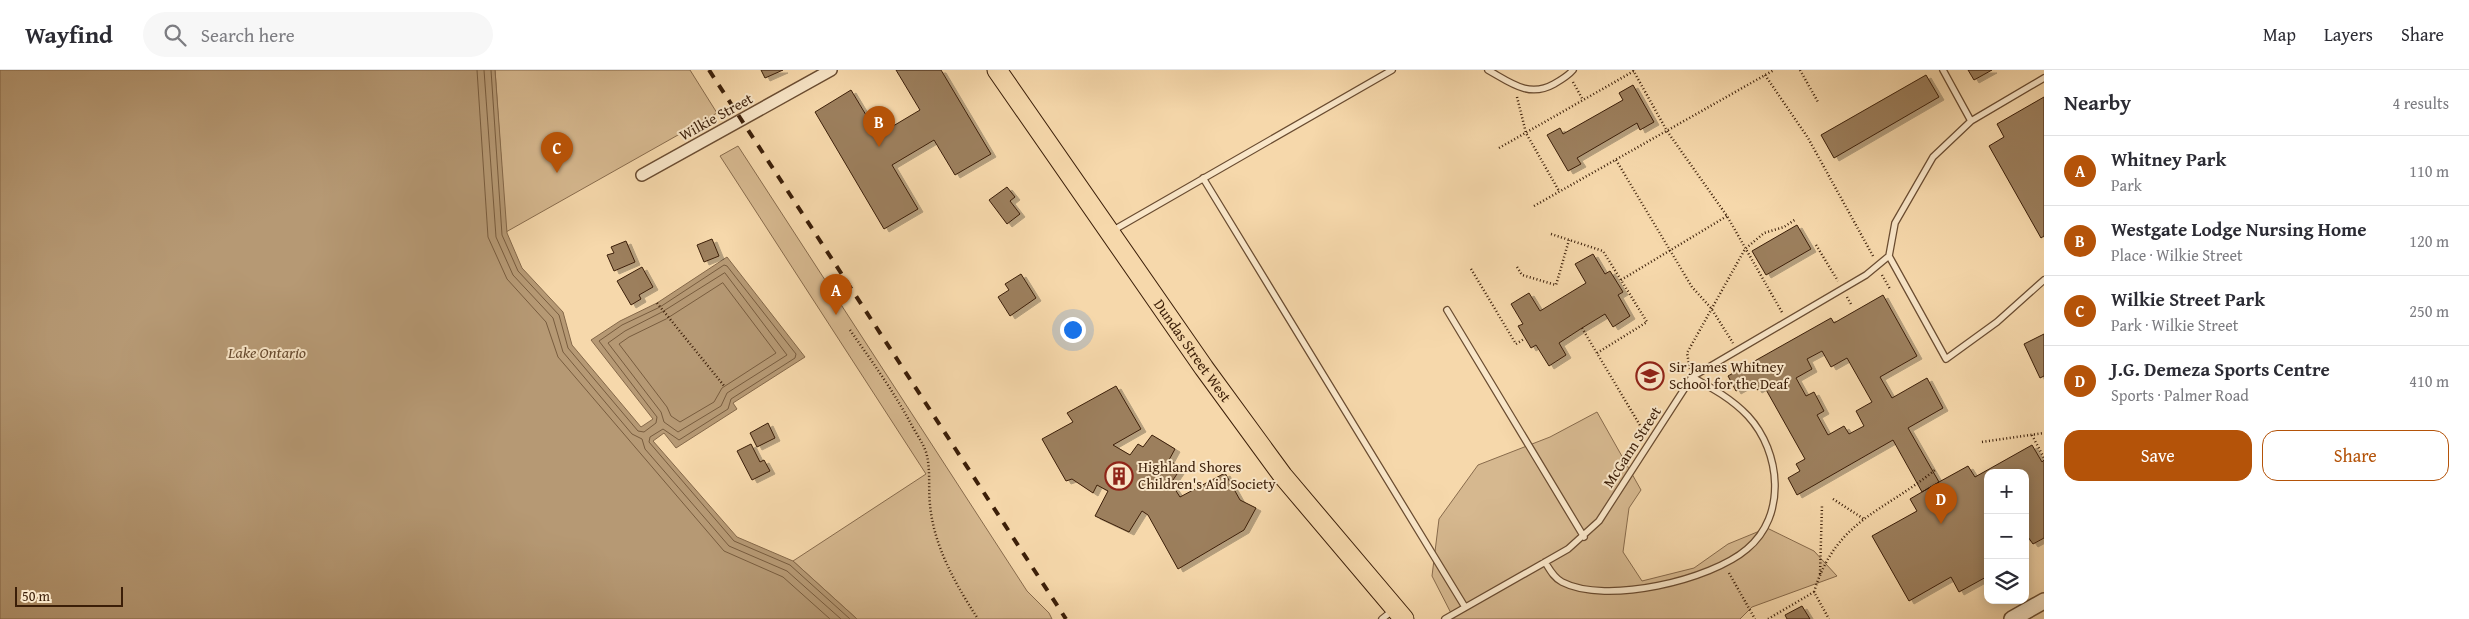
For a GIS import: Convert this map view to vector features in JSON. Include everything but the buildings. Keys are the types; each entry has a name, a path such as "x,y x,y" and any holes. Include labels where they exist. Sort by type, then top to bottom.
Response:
{"main road":[{"name":"Dundas Street West","path":"997,70 1204,368 1283,476 1394,616"}],"street":[{"name":"Wilkie Street","path":"642,175 831,70"},
{"path":"2012,619 2044,601"}],"lane":[{"path":"1110,232 1392,70"},
{"path":"1490,70 1515,86 1527,91 1538,91 1569,75 1574,70"},
{"path":"1943,70 1971,121"},
{"path":"2044,78 1971,121 1933,157 1896,223 1889,256 1946,359 1997,322 2044,280"},
{"path":"1203,178 1465,608"},
{"name":"McGann Street","path":"1446,619 1545,562 1584,537 1599,521 1692,377 1842,289 1878,266 1889,256"},
{"path":"1446,310 1584,537"},
{"path":"1545,562 1561,582 1595,590 1628,590 1661,586 1693,577 1724,565 1747,549 1762,533 1772,513 1775,492 1774,471 1764,439 1749,417 1734,402 1692,377"}],"path":[{"path":"1534,206 1774,70"},
{"path":"1800,70 1818,102"},
{"path":"1499,148 1633,71 1667,131 1727,216 1787,321"},
{"path":"1569,75 1583,100"},
{"path":"1765,75 1808,138 1890,289"},
{"path":"1515,86 1526,133 1560,192"},
{"path":"1616,160 1692,287 1711,308 1738,350"},
{"path":"1621,280 1727,216"},
{"path":"1692,377 1688,353 1745,249 1764,233 1784,227 1796,219"},
{"path":"1551,234 1603,251 1647,322 1597,353"},
{"path":"1517,267 1522,275 1556,285 1569,240"},
{"path":"1816,244 1852,306"},
{"path":"1471,269 1516,344 1524,339"},
{"path":"657,303 724,387"},
{"path":"1582,328 1650,442"},
{"path":"850,330 887,382 922,442 929,466 930,505 935,532 954,578 978,619"},
{"path":"1982,442 2044,433"},
{"path":"2031,434 2044,458"},
{"path":"1768,619 1814,592 1820,575 1833,550 1846,534 1864,519 1910,490 1935,470"},
{"path":"1833,498 1864,519"},
{"path":"1820,575 1822,505"},
{"path":"1724,565 1755,619"},
{"path":"1814,592 1829,619"}],"shaded area":[{"path":"495,70 690,70 717,113 506,232"},
{"path":"738,146 1027,591 1049,613 1052,619 857,619 793,561 926,474 720,156"},
{"path":"1597,412 1641,490 1629,508 1623,552 1642,581 1694,568 1728,544 1767,528 1814,551 1837,576 1752,607 1740,619 1454,619 1432,576 1439,519 1478,465 1550,437"}],"water":[{"name":"Lake Ontario","path":"0,70 495,70 507,233 522,268 563,312 572,345 641,427 653,419 591,340 620,321 657,303 727,257 805,357 733,403 737,409 676,448 664,433 653,441 737,537 793,561 857,619 0,619"}],"railway":[{"path":"709,70 1066,619"}],"place":[{"name":"Westgate Lodge Nursing Home","path":"879,147"},
{"name":"Wilkie Street Park","path":"557,173"},
{"name":"Whitney Park","path":"836,315"},
{"name":"Sir James Whitney School for the Deaf","path":"1650,376"},
{"name":"Highland Shores Children's Aid Society","path":"1119,476"},
{"name":"J.G. Demeza Sports Centre","path":"1941,524"}]}
